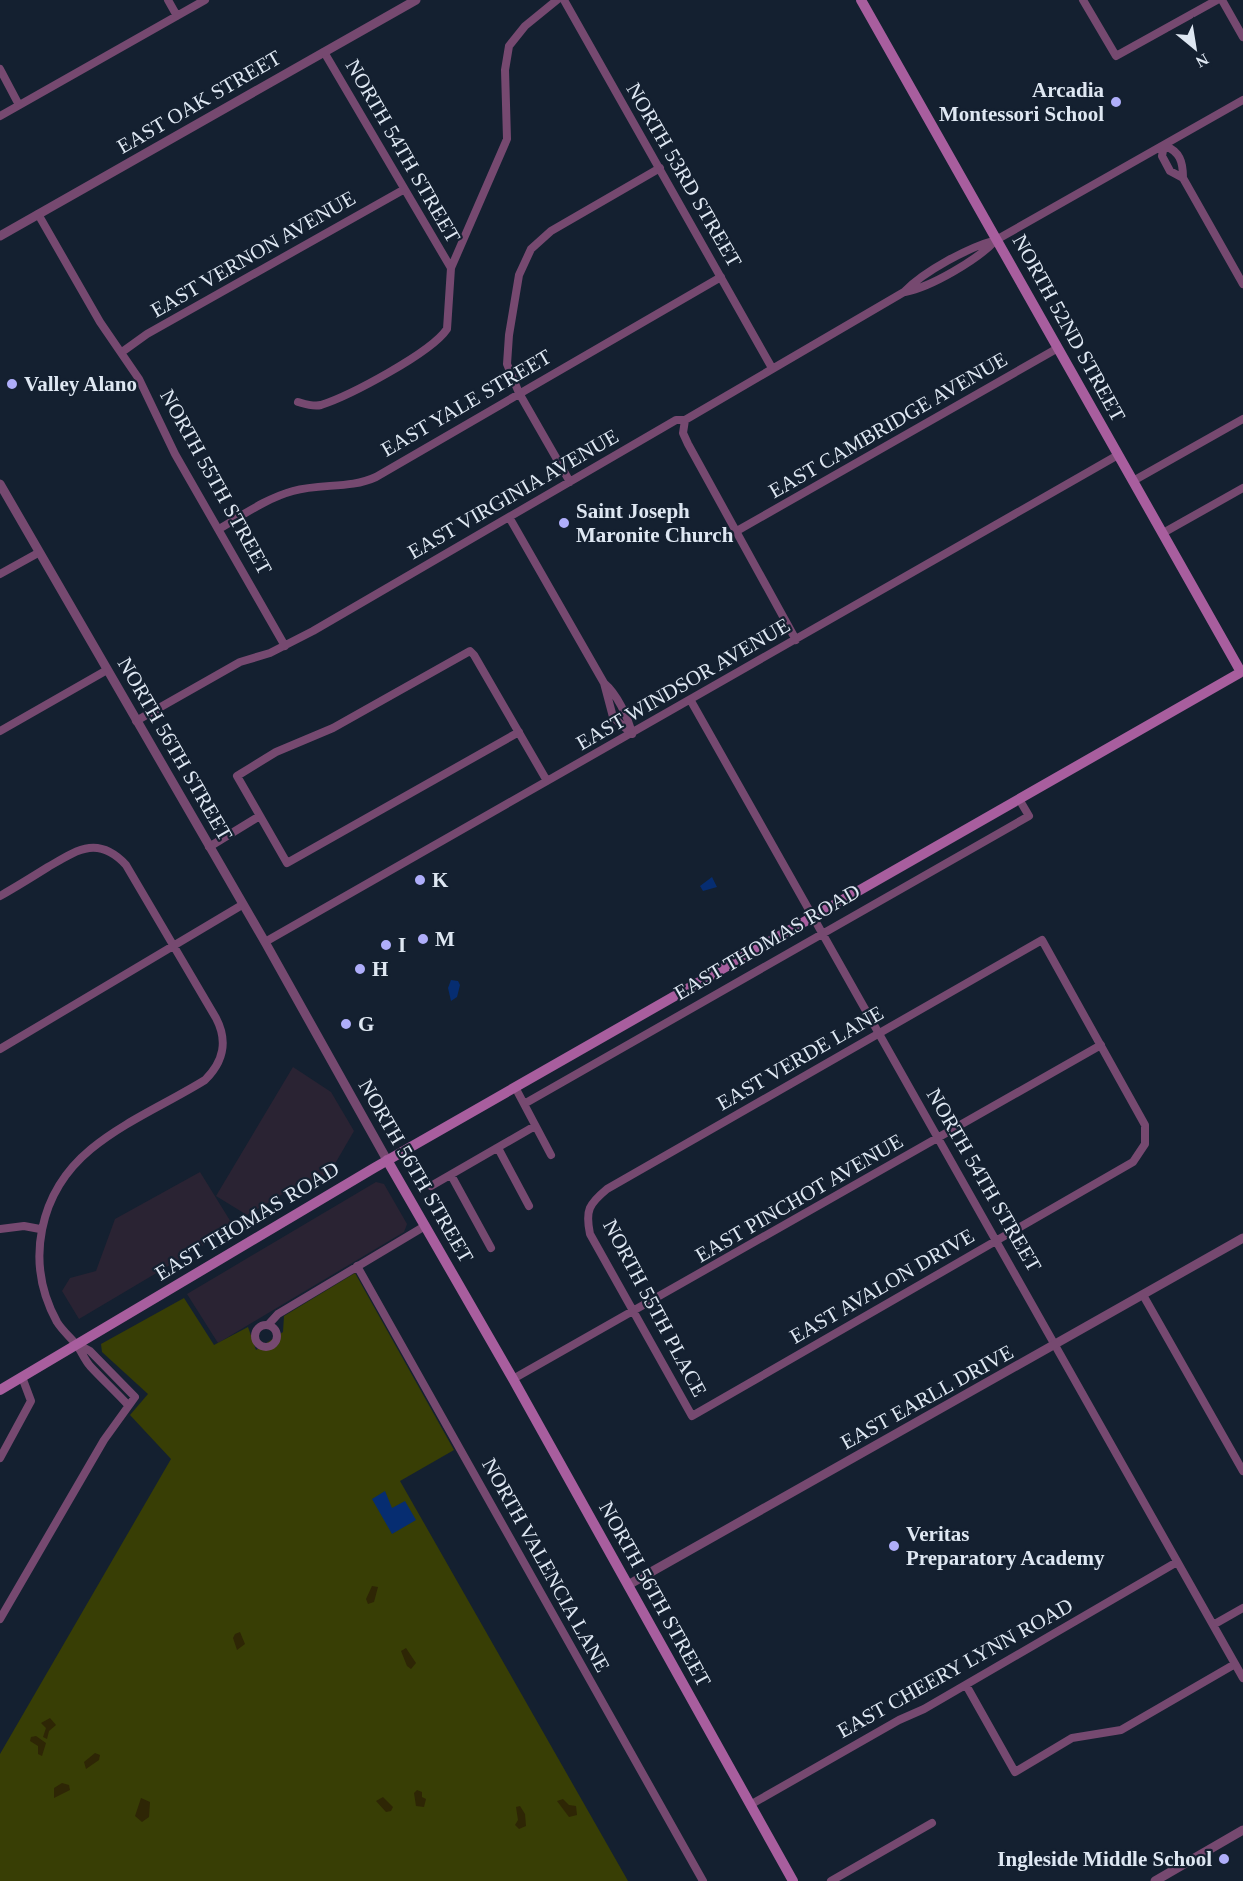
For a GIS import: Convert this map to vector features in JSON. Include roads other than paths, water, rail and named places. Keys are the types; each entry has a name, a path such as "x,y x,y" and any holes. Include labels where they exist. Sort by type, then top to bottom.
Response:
{"main road":[{"name":"NORTH 52ND STREET","path":"861,0 1243,672"},
{"name":"EAST THOMAS ROAD","path":"0,1390 387,1160 1243,672"},
{"name":"NORTH 56TH STREET","path":"387,1160 513,1379 793,1881"}],"street":[{"path":"168,0 177,16"},
{"path":"0,116 205,0"},
{"name":"EAST OAK STREET","path":"0,236 416,0"},
{"path":"298,402 315,406 337,398 372,381 443,335 448,322 451,268 507,139 506,70 509,46 525,26 557,0"},
{"name":"NORTH 53RD STREET","path":"564,0 772,368"},
{"path":"1083,0 1116,56 1217,0"},
{"path":"1222,0 1243,37"},
{"name":"NORTH 54TH STREET","path":"324,52 451,268"},
{"path":"0,69 20,105"},
{"name":"EAST VIRGINIA AVENUE","path":"136,721 240,662 285,646 675,420 685,420 904,292 918,290 986,251 996,240 1243,100"},
{"path":"1183,178 1170,171 1162,156 1164,145 1176,150 1183,163 1183,178 1243,284"},
{"path":"570,482 519,393 507,364 519,275 531,249 551,231 660,168"},
{"name":"EAST VERNON AVENUE","path":"122,352 157,329 403,189"},
{"name":"NORTH 55TH STREET","path":"38,214 100,322 122,352 147,394 175,454 285,646"},
{"name":"EAST YALE STREET","path":"219,529 271,499 292,491 357,484 376,477 721,277"},
{"name":"EAST CAMBRIDGE AVENUE","path":"735,532 1058,348"},
{"path":"1133,481 1243,419"},
{"path":"685,420 683,433 688,444 796,640"},
{"name":"EAST WINDSOR AVENUE","path":"265,942 691,701 1118,455"},
{"name":"NORTH 56TH STREET","path":"0,484 265,942 387,1160"},
{"path":"1163,533 1243,488"},
{"path":"509,517 615,704 610,711 613,717 632,734"},
{"path":"0,574 38,553"},
{"path":"519,732 287,863 258,817 237,776 282,749 333,728 470,651 519,732 547,781"},
{"path":"0,731 107,670"},
{"name":"NORTH 54TH STREET","path":"691,701 1057,1345 1066,1366 1243,1678"},
{"name":"EAST THOMAS ROAD","path":"524,1104 1029,816 1019,799"},
{"path":"209,847 258,817"},
{"path":"0,896 73,853 92,847 109,850 126,864 220,1026 224,1046 213,1071 205,1080 105,1139 79,1161 57,1191 43,1217 40,1229 42,1276 46,1296 62,1329 76,1344 90,1366 128,1405"},
{"path":"0,1049 242,905"},
{"name":"EAST VERDE LANE","path":"586,1217 592,1202 607,1189 1042,940 1101,1045"},
{"name":"EAST PINCHOT AVENUE","path":"513,1379 1101,1045"},
{"name":"EAST AVALON DRIVE","path":"692,1416 1133,1162 1145,1144 1145,1125 1101,1045"},
{"path":"515,1087 551,1155"},
{"path":"431,1186 535,1126"},
{"path":"498,1148 529,1206"},
{"path":"450,1175 491,1248"},
{"name":"NORTH 55TH PLACE","path":"586,1217 590,1234 692,1416"},
{"path":"0,1229 24,1226 40,1229"},
{"path":"268,1325 278,1314 425,1226"},
{"name":"EAST EARLL DRIVE","path":"628,1585 1243,1238"},
{"name":"NORTH VALENCIA LANE","path":"357,1266 703,1881"},
{"path":"1143,1295 1243,1471"},
{"path":"0,1620 104,1440 135,1397 90,1351 76,1344"},
{"path":"0,1458 31,1401 22,1377"},
{"name":"EAST CHEERY LYNN ROAD","path":"750,1804 966,1685 1177,1562"},
{"path":"1213,1625 1243,1608"},
{"path":"966,1685 1015,1772 1071,1738 1121,1730 1235,1664"},
{"path":"831,1881 932,1823"},
{"path":"1155,1881 1243,1830"}],"water":[{"path":"712,877 717,887 703,891 700,886"},
{"path":"451,980 458,981 460,985 457,997 451,1001 448,988"},
{"path":"385,1491 392,1508 405,1501 416,1520 392,1534 372,1499"}],"place":[{"name":"Arcadia Montessori School","path":"1116,102"},
{"name":"Valley Alano","path":"12,384"},
{"name":"Saint Joseph Maronite Church","path":"564,523"},
{"name":"K","path":"420,880"},
{"name":"M","path":"423,939"},
{"name":"I","path":"386,945"},
{"name":"H","path":"360,969"},
{"name":"G","path":"346,1024"},
{"name":"Veritas Preparatory Academy","path":"894,1546"},
{"name":"Ingleside Middle School","path":"1224,1859"}]}
